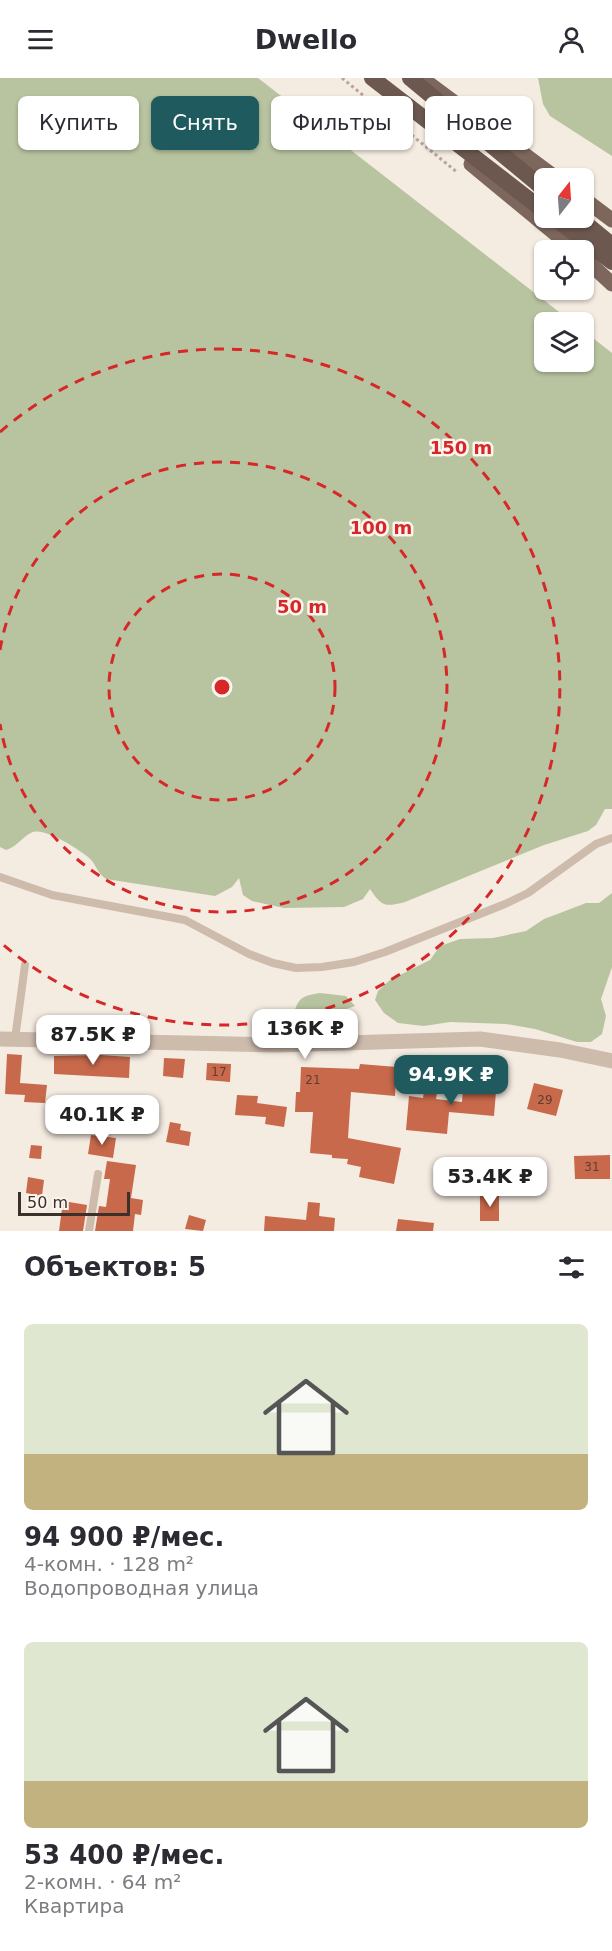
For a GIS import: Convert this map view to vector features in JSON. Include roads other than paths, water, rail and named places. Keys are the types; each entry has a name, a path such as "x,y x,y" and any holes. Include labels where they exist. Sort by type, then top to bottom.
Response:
{"highway":[{"path":"372,78 534,203"},
{"path":"410,78 534,181"},
{"path":"567,228 612,262"},
{"path":"591,228 612,245"}],"main road":[{"path":"367,78 563,240"},
{"path":"421,78 542,168"},
{"path":"594,206 612,220"},
{"path":"594,267 612,284"}],"street":[{"path":"8,1039 275,1045 480,1039 560,1050 612,1061"}],"lane":[{"path":"0,877 52,895 185,920 249,954 273,963 296,968 322,968 354,962 385,952 505,904 528,893 596,844 612,838"},
{"path":"8,1039 25,965"},
{"path":"89,1231 98,1174"}]}
